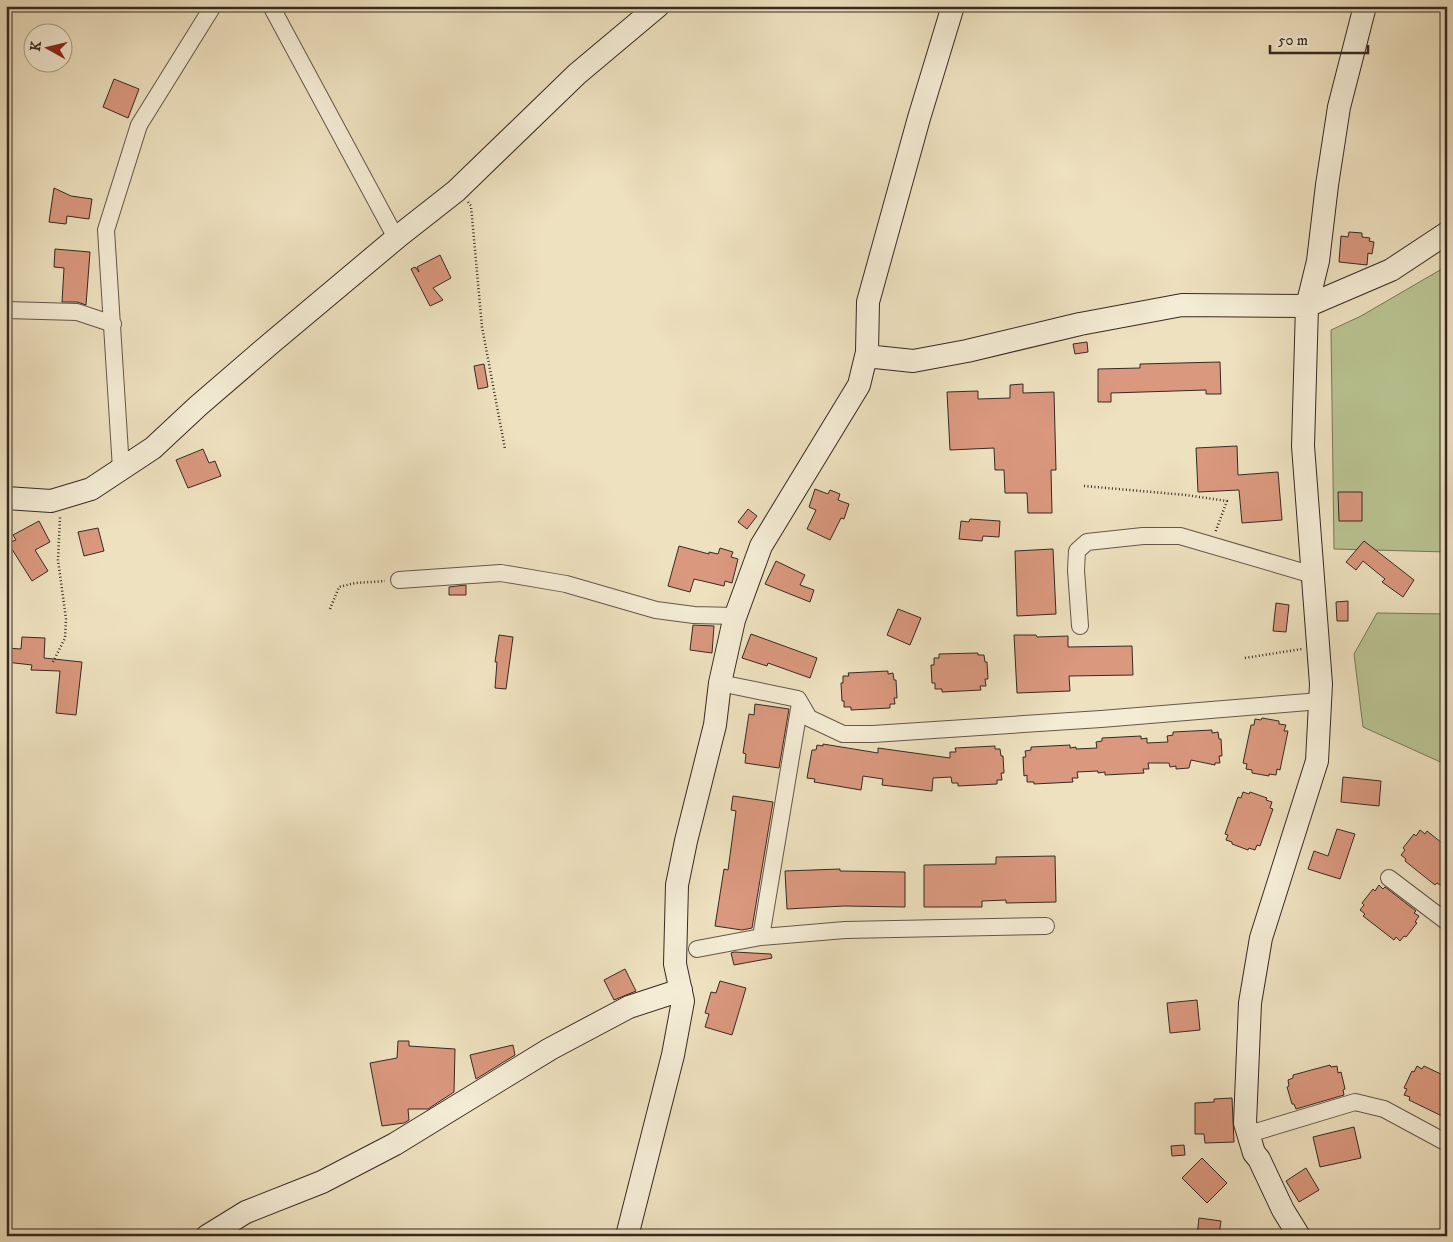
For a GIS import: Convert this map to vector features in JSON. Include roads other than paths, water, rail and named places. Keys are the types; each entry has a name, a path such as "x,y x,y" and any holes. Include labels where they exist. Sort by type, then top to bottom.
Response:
{"street":[{"path":"121,469 106,230 139,125 213,6"},
{"path":"271,6 396,238"},
{"path":"6,498 51,501 91,489 153,448 270,344 456,190 577,74 658,6"},
{"path":"627,1236 673,1055 683,1001 675,964 677,885 715,725 720,683 735,616 761,546 858,386 866,356 868,302 919,118 953,6"},
{"path":"1299,1236 1283,1210 1259,1159 1254,1153 1245,1123 1251,993 1260,938 1318,760 1321,684 1303,446 1307,306 1318,261 1339,106 1366,6"},
{"path":"866,356 913,361 967,352 1080,324 1182,305 1307,306 1391,270 1447,233"},
{"path":"6,310 77,312 113,324"},
{"path":"1080,626 1076,570 1077,552 1087,542 1143,536 1180,536 1313,575"},
{"path":"399,580 501,573 566,584 656,610 694,615 735,616"},
{"path":"720,683 798,699 809,718 843,734 873,734 1101,719 1320,701"},
{"path":"760,936 800,703"},
{"path":"1389,878 1447,922"},
{"path":"697,948 760,936 846,930 1046,926"},
{"path":"207,1236 246,1212 322,1182 395,1144 550,1049 629,1007 681,990"},
{"path":"1249,1134 1355,1102 1384,1109 1447,1143"}]}
